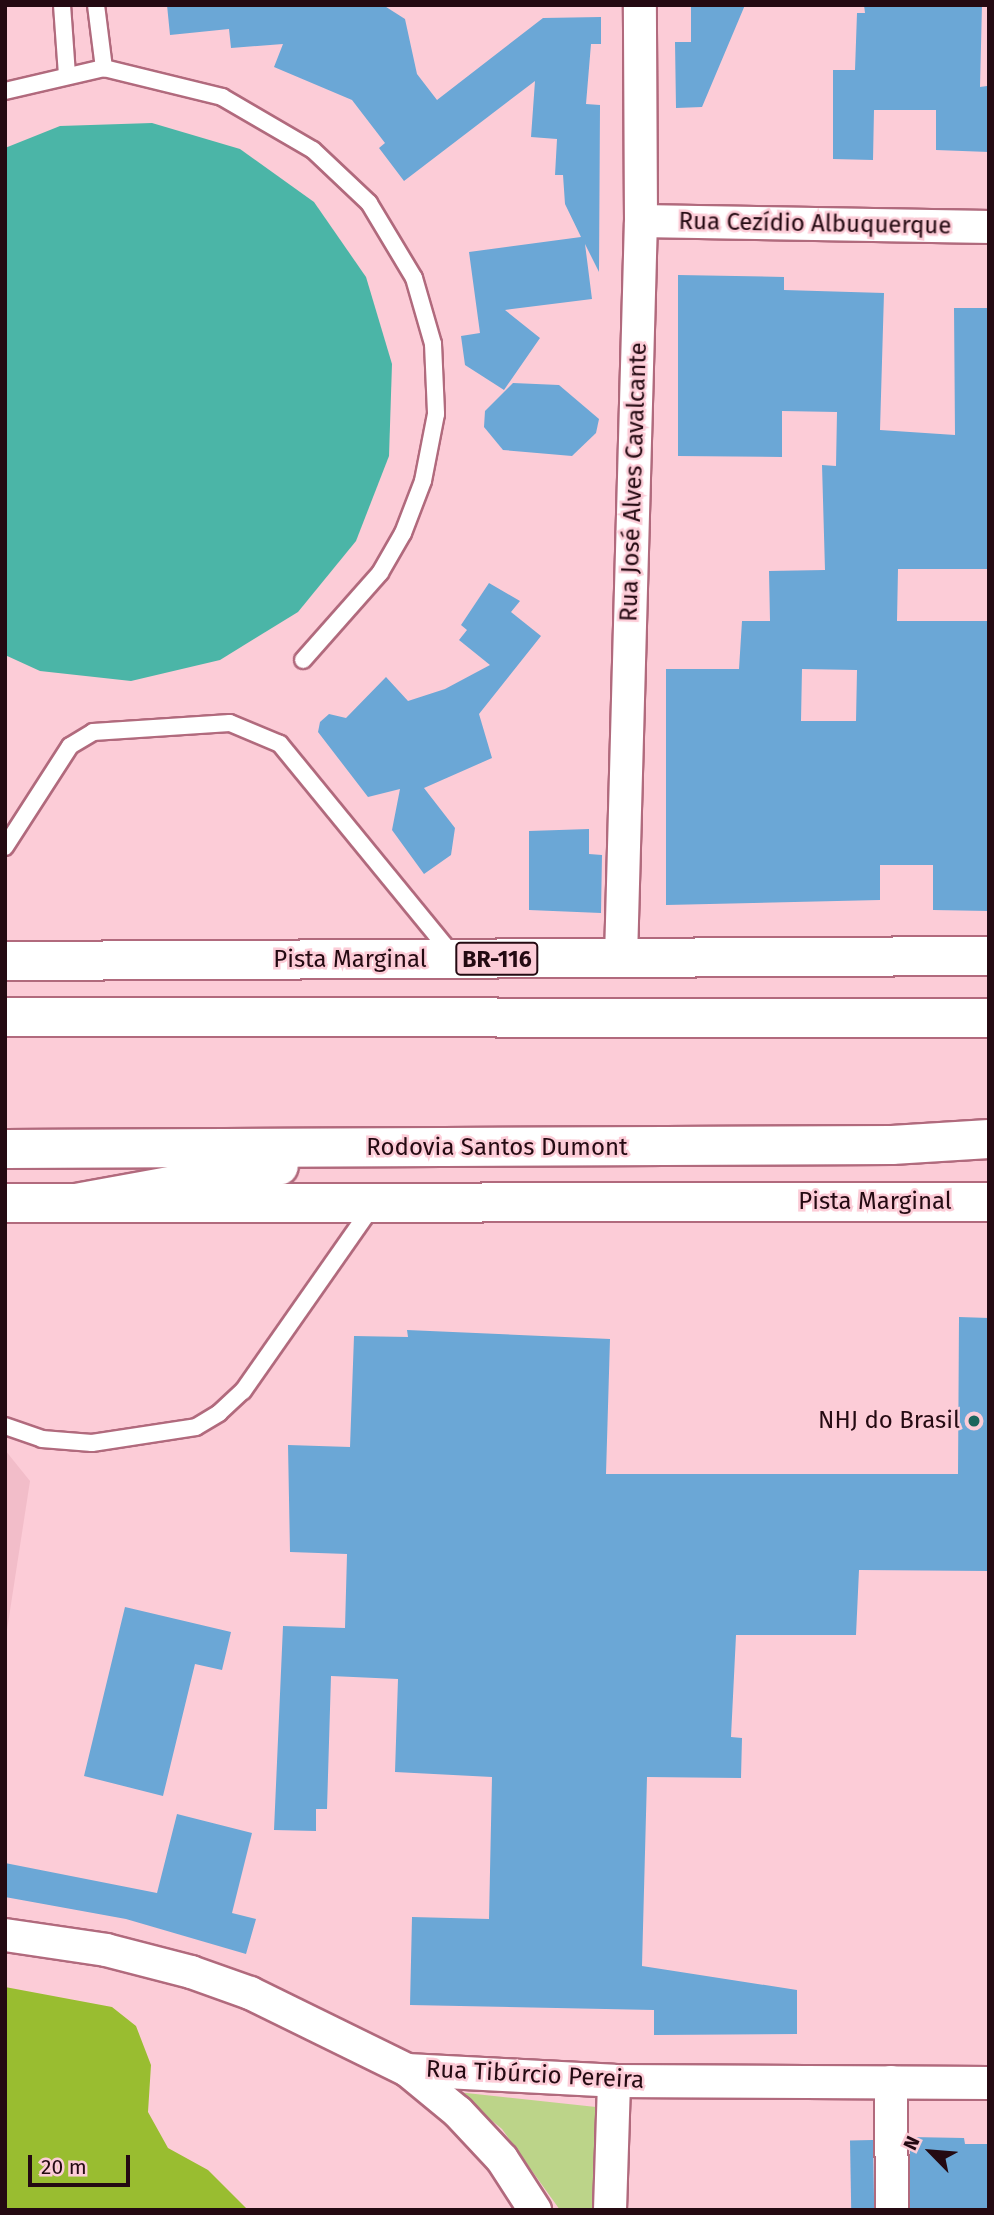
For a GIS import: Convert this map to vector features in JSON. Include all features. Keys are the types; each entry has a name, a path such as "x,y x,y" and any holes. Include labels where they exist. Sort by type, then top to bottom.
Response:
{"main road":[{"name":"Pista Marginal","path":"5,961 989,956"},
{"path":"5,1017 989,1018"},
{"name":"Rodovia Santos Dumont","path":"5,1150 892,1145 989,1139"},
{"path":"81,1202 372,1148"},
{"name":"Pista Marginal","path":"5,1203 989,1202"}],"street":[{"name":"Rua José Alves Cavalcante","path":"621,958 641,221 640,5"},
{"name":"Rua Cezídio Albuquerque","path":"641,221 989,227"},
{"name":"Rua Tibúrcio Pereira","path":"5,1935 106,1950 191,1972 250,1993 407,2070 614,2081 989,2083"},
{"path":"407,2070 458,2112 502,2160 535,2210"},
{"path":"610,2210 614,2081"},
{"path":"885,2082 892,2210"}],"lane":[{"path":"62,5 67,74"},
{"path":"96,5 104,68"},
{"path":"5,91 67,74 104,68 222,97 313,150 369,203 414,278 433,344 436,414 423,481 403,533 380,573 303,660"},
{"path":"5,847 70,746 93,732 230,723 280,744 457,960"},
{"path":"5,1426 42,1439 92,1443 196,1427 219,1413 243,1391 375,1202"}],"shaded area":[{"path":"152,123 240,149 314,202 366,277 392,364 389,456 356,541 298,612 220,660 131,681 40,671 5,655 5,148 60,126"},
{"path":"5,1450 30,1481 5,1643"},
{"path":"457,2092 596,2107 597,2210 560,2210 502,2129"}],"green space":[{"path":"5,1987 112,2007 136,2026 151,2065 148,2112 168,2148 208,2170 248,2210 5,2210"}],"building":[{"path":"167,5 383,5 405,19 417,74 437,100 543,18 601,17 601,44 591,44 586,104 600,105 599,272 585,244 592,299 505,310 540,338 504,390 465,365 461,336 480,333 469,252 581,237 565,204 563,175 555,175 557,139 531,137 535,81 404,181 379,148 385,143 352,100 274,67 283,44 231,48 229,29 170,35"},
{"path":"691,5 745,5 702,107 676,108 675,42 691,42"},
{"path":"864,5 982,5 980,87 987,86 989,152 936,150 936,110 874,110 873,160 833,159 833,70 855,70 857,13 865,13"},
{"path":"678,275 784,277 784,290 884,293 880,430 955,435 954,308 989,308 989,569 898,569 897,621 989,621 989,911 933,910 933,865 880,865 880,900 666,905 666,669 739,669 742,621 770,621 769,571 825,570 822,465 836,466 837,412 782,411 782,457 678,456","holes":["802,669 857,670 856,721 801,721"]},
{"path":"513,383 559,385 599,419 596,433 572,456 503,450 484,427 485,411"},
{"path":"489,583 520,601 511,612 541,636 479,714 492,758 424,788 455,828 451,855 424,874 392,830 400,789 368,797 318,732 320,722 329,714 346,718 386,677 408,701 445,689 490,665 459,640 467,630 461,625"},
{"path":"589,829 589,854 602,855 601,913 529,910 529,831"},
{"path":"959,1317 989,1318 989,1571 859,1570 856,1635 736,1635 731,1737 742,1738 741,1778 647,1777 642,1966 797,1990 797,2034 654,2035 654,2010 410,2005 412,1917 489,1919 492,1777 395,1772 398,1679 331,1676 327,1809 316,1809 316,1831 274,1830 283,1626 345,1628 347,1554 290,1552 288,1445 350,1447 354,1336 408,1337 407,1330 610,1339 606,1474 958,1474"},
{"path":"125,1607 231,1632 222,1670 195,1664 163,1796 84,1776"},
{"path":"177,1814 252,1833 232,1913 256,1919 246,1954 126,1919 5,1897 5,1863 157,1893"},
{"path":"910,2137 964,2138 965,2144 989,2144 989,2210 910,2210"},
{"path":"850,2140 873,2140 874,2210 851,2210"}],"place":[{"name":"NHJ do Brasil","path":"974,1421"}]}
